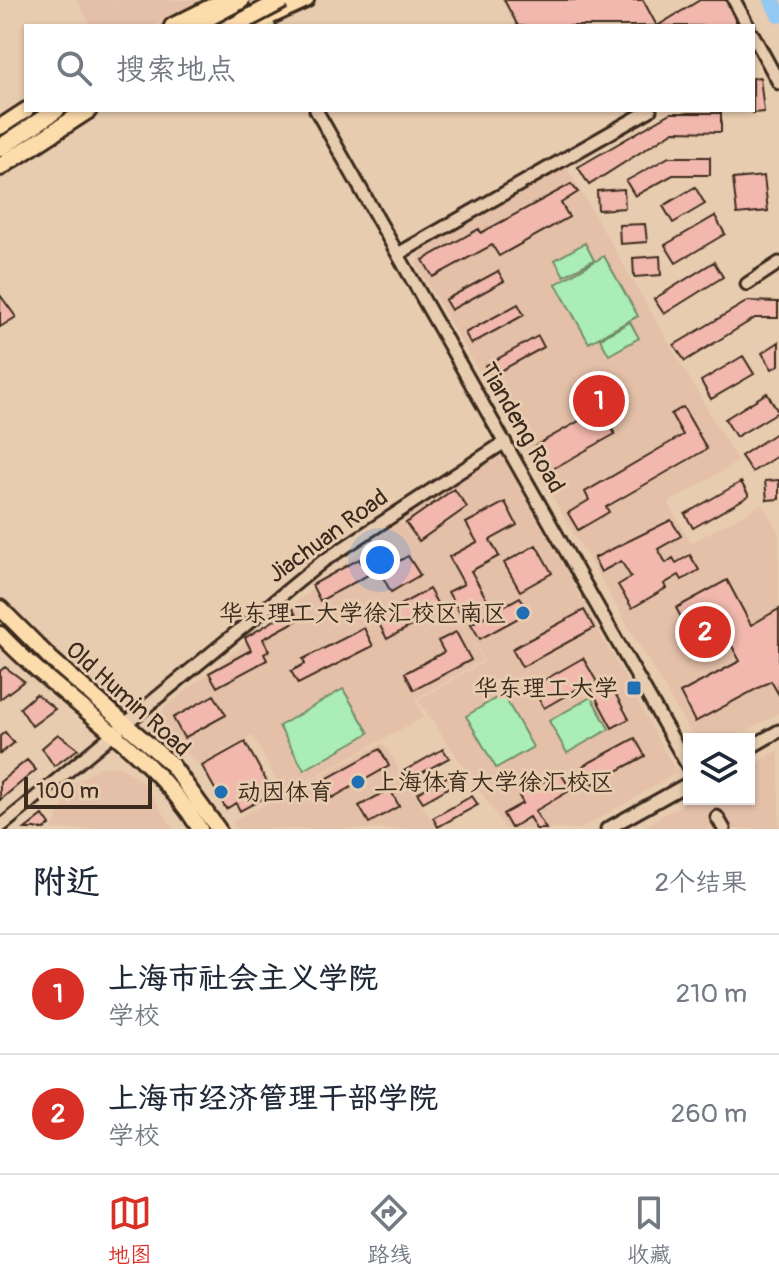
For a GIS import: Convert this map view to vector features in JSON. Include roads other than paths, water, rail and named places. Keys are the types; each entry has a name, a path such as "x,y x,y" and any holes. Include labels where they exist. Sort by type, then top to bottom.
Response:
{"highway":[{"path":"196,24 241,0"},
{"path":"238,24 283,0"},
{"path":"0,148 53,112"},
{"path":"0,168 87,112"}],"main road":[{"path":"176,24 224,0"},
{"path":"267,22 306,0"},
{"path":"0,127 24,111"},
{"name":"Old Humin Road","path":"0,608 51,659 129,724 171,764 218,829"},
{"name":"Old Humin Road","path":"0,634 116,735 157,775 200,829"}],"street":[{"path":"255,0 267,22"},
{"path":"734,0 747,24"},
{"path":"756,50 779,83"},
{"name":"Tiandeng Road","path":"317,112 683,757"},
{"path":"398,254 646,112"},
{"path":"747,284 779,263"},
{"name":"Jiachuan Road","path":"0,827 116,735 322,562 505,442"},
{"path":"755,745 779,731"},
{"path":"607,829 683,786"},
{"path":"717,817 724,829"}],"waterway":[{"path":"772,0 779,15"}],"place":[{"name":"上海市社会主义学院","path":"599,401"},
{"name":"华东理工大学徐汇校区南区","path":"523,613"},
{"name":"上海市经济管理干部学院","path":"705,632"},
{"name":"华东理工大学","path":"634,688"},
{"name":"上海体育大学徐汇校区","path":"358,782"},
{"name":"动因体育","path":"221,792"}]}
